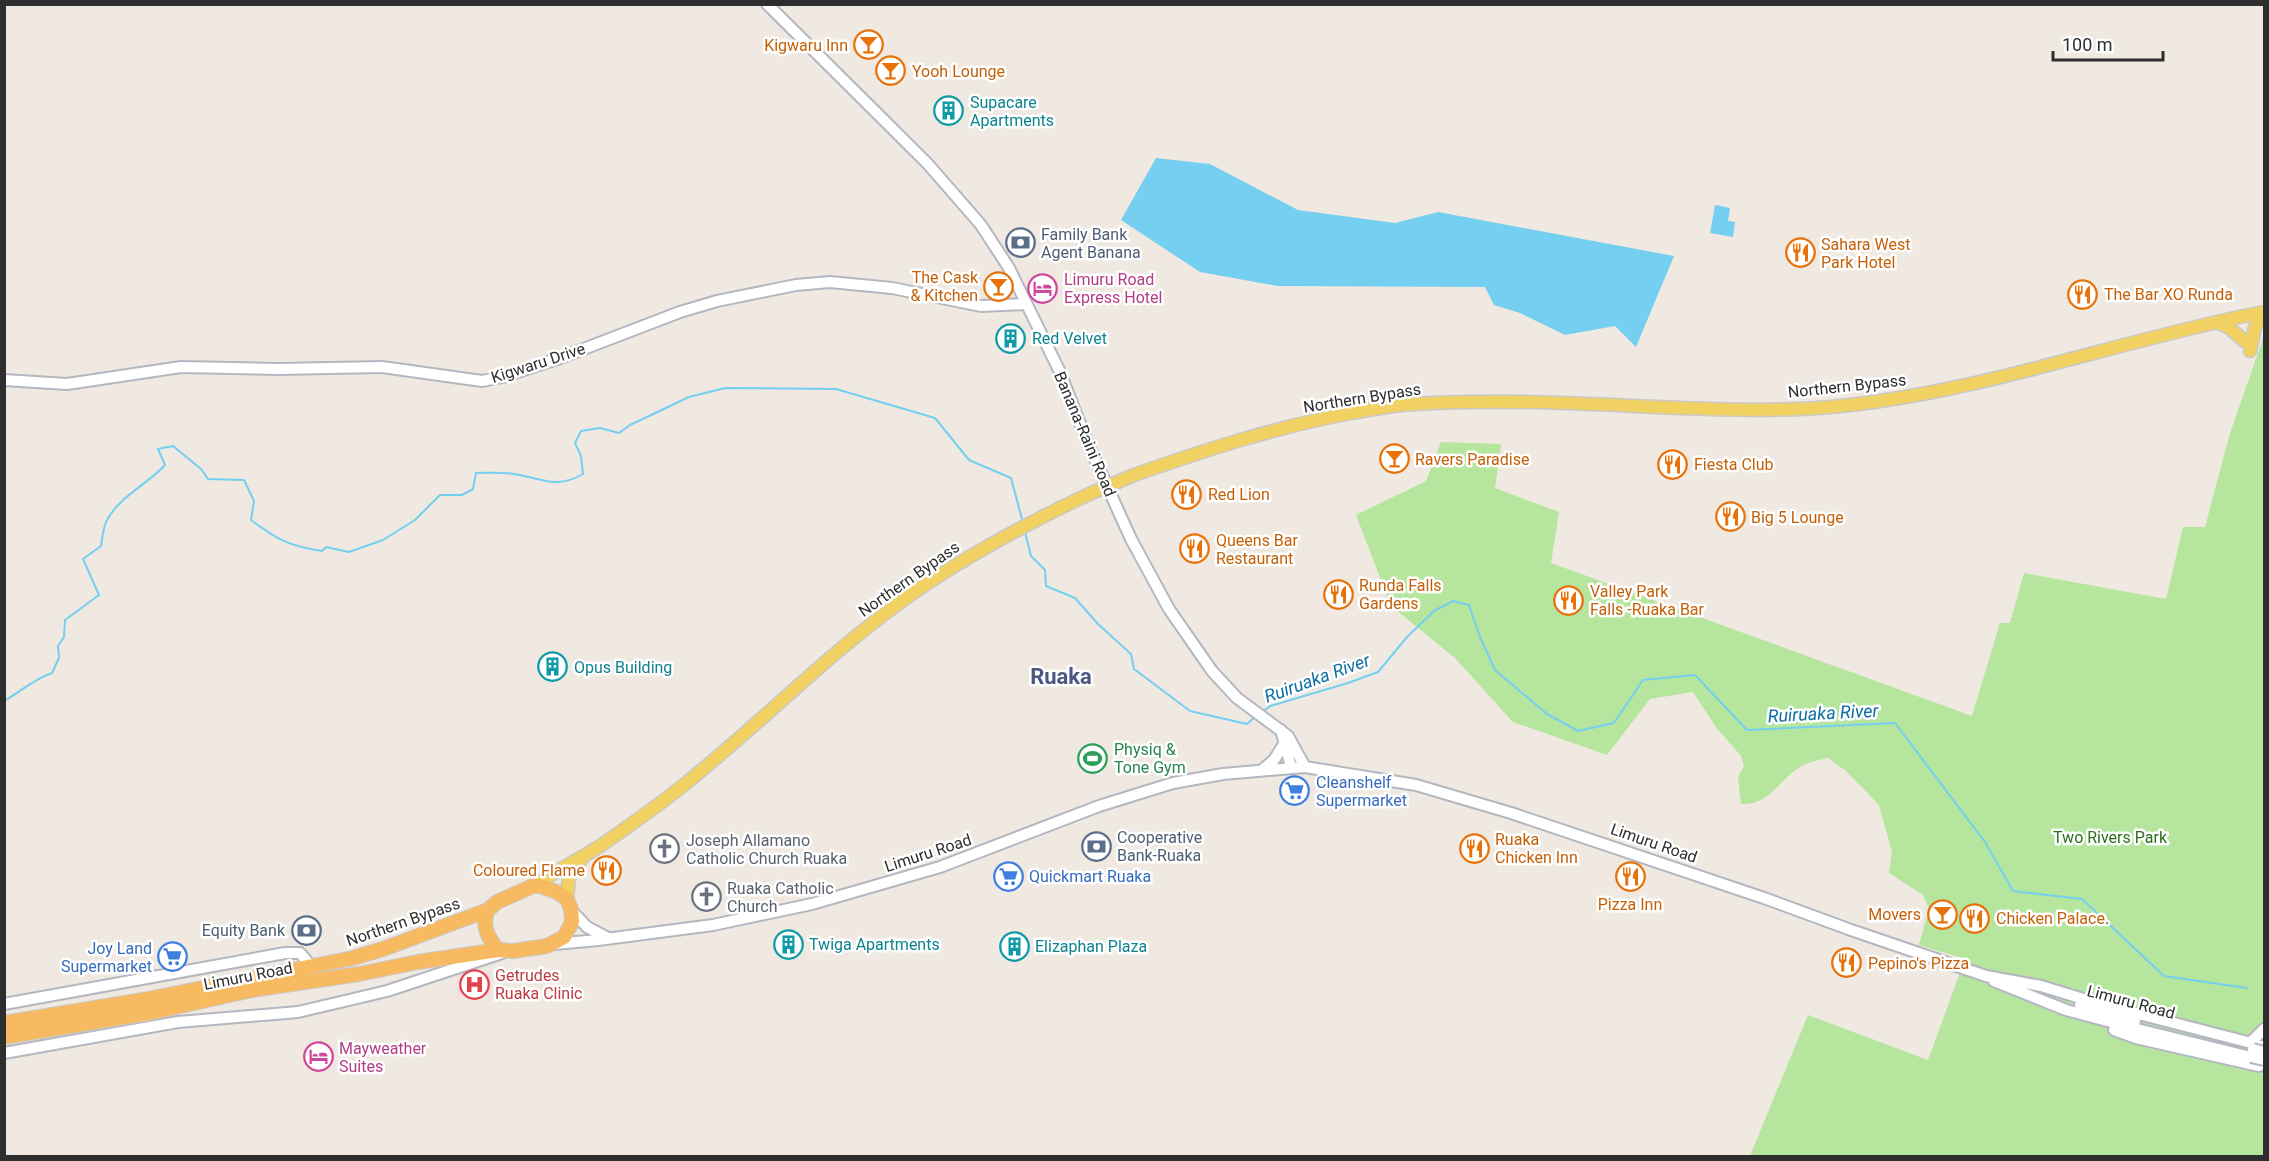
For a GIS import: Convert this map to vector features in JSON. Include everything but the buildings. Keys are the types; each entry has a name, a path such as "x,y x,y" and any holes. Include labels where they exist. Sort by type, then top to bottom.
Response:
{"highway":[{"path":"533,886 546,887 569,904"},
{"name":"Northern Bypass","path":"328,963 370,954 488,910 498,902 533,886"},
{"name":"Northern Bypass","path":"555,944 569,930 572,922 569,904"},
{"name":"Northern Bypass","path":"488,910 485,922 489,938 503,951"},
{"path":"503,951 555,944"},
{"name":"Limuru Road","path":"4,1037 149,1013 252,990 359,974 418,962 503,951"},
{"name":"Limuru Road","path":"4,1023 143,1000 328,963"}],"main road":[{"name":"Banana-Raini Road","path":"767,4 927,163 993,243 1009,268 1059,370 1119,513 1151,578 1194,647 1212,670 1235,696 1281,729"},
{"name":"Kigwaru Drive","path":"4,380 67,384 181,367 279,369 382,367 482,381 502,377 560,358 680,312 717,301 796,285 830,282 892,288 981,306 1026,304"},
{"name":"Northern Bypass","path":"533,886 635,823 681,787 894,607 978,550 1026,524 1134,475 1258,434 1333,417 1411,404 1530,402 1726,410 1827,408 1872,403 1974,384 2216,322 2265,313"},
{"path":"2216,322 2228,327 2248,347 2255,327 2265,313"},
{"path":"1281,729 1291,767"},
{"path":"1281,729 1294,744 1305,767"},
{"path":"1262,770 1274,760 1284,744"},
{"name":"Limuru Road","path":"555,944 713,925 841,896 940,867 1099,806 1173,783 1223,774 1305,767 1416,785 1511,813 1989,976 2129,1020 2259,1054"},
{"name":"Northern Bypass","path":"569,904 569,876 584,856"},
{"path":"569,904 587,927 609,938"},
{"path":"4,1053 178,1022 298,1012 387,991 480,962 503,951"},
{"path":"4,1004 285,953 300,954 312,967"},
{"name":"Limuru Road","path":"1989,976 2066,1010 2141,1030 2259,1054"},
{"path":"2259,1054 2265,1029"}],"shaded area":[{"name":"Getrudes Ruaka Clinic","path":"491,971 492,995 457,999 456,974"}],"green space":[{"name":"Two Rivers Park","path":"2264,336 2264,1156 1750,1156 1808,1015 1928,1060 1965,959 1919,945 1929,909 1923,895 1889,873 1892,852 1879,805 1846,771 1828,758 1800,767 1774,791 1760,800 1741,804 1738,777 1744,766 1741,756 1716,727 1693,692 1650,699 1607,755 1513,722 1455,658 1391,606 1356,515 1426,481 1441,442 1501,444 1495,488 1559,512 1551,563 1972,716 2000,623 2010,623 2024,573 2166,599 2183,527 2205,527 2230,433"}],"water":[{"path":"1156,158 1210,164 1298,210 1395,223 1438,212 1674,256 1636,347 1615,326 1565,335 1520,313 1494,305 1485,287 1278,286 1200,272 1121,220"},
{"path":"1715,205 1730,208 1728,221 1735,222 1733,237 1710,233"}],"waterway":[{"name":"Ruiruaka River","path":"4,701 52,673 59,658 58,646 64,637 65,620 99,595 83,559 101,546 103,531 111,513 125,498 165,465 158,449 173,446 201,469 208,479 244,480 254,501 251,520 269,533 292,544 311,549 322,551 326,547 349,552 383,540 415,520 440,495 462,495 473,489 476,473 509,473 549,482 573,479 583,474 581,456 575,443 581,431 600,428 619,433 630,425 689,397 725,388 836,389 935,418 969,460 1011,478 1022,519"},
{"name":"Ruiruaka River","path":"1025,532 1031,556 1045,570 1046,586 1075,598 1098,624 1131,654 1134,669 1190,711 1247,724 1256,716"},
{"name":"Ruiruaka River","path":"1261,713 1270,706 1378,672 1407,637 1434,611 1453,601 1469,605 1495,670 1547,714 1578,731 1614,723 1643,680 1695,675 1747,730 1895,723 1985,842 2013,891 2082,899 2164,976 2247,988"}],"place":[{"name":"Kigwaru Inn","path":"869,45"},
{"name":"Yooh Lounge","path":"891,71"},
{"name":"Supacare Apartments","path":"949,111"},
{"name":"Family Bank Agent Banana","path":"1020,243"},
{"name":"Sahara West Park Hotel","path":"1800,253"},
{"name":"The Cask & Kitchen","path":"999,286"},
{"name":"Limuru Road Express Hotel","path":"1043,288"},
{"name":"The Bar XO Runda","path":"2083,294"},
{"name":"Red Velvet","path":"1011,338"},
{"name":"Ravers Paradise","path":"1394,459"},
{"name":"Fiesta Club","path":"1673,464"},
{"name":"Red Lion","path":"1187,494"},
{"name":"Big 5 Lounge","path":"1730,517"},
{"name":"Queens Bar Restaurant","path":"1195,549"},
{"name":"Runda Falls Gardens","path":"1338,594"},
{"name":"Valley Park Falls -Ruaka Bar","path":"1569,600"},
{"name":"Opus Building","path":"553,667"},
{"name":"Physiq & Tone Gym","path":"1093,758"},
{"name":"Cleanshelf Supermarket","path":"1295,791"},
{"name":"Cooperative Bank-Ruaka","path":"1096,846"},
{"name":"Ruaka Chicken Inn","path":"1474,848"},
{"name":"Joseph Allamano Catholic Church Ruaka","path":"665,849"},
{"name":"Coloured Flame","path":"606,870"},
{"name":"Quickmart Ruaka","path":"1008,876"},
{"name":"Pizza Inn","path":"1630,876"},
{"name":"Ruaka Catholic Church","path":"706,897"},
{"name":"Movers","path":"1942,914"},
{"name":"Chicken Palace.","path":"1975,918"},
{"name":"Equity Bank","path":"306,930"},
{"name":"Twiga Apartments","path":"788,944"},
{"name":"Elizaphan Plaza","path":"1014,946"},
{"name":"Joy Land Supermarket","path":"173,957"},
{"name":"Pepino's Pizza","path":"1847,963"},
{"name":"Getrudes Ruaka Clinic","path":"474,984"},
{"name":"Mayweather Suites","path":"318,1057"}],"district":[{"name":"Ruaka","path":"1061,676"}]}
